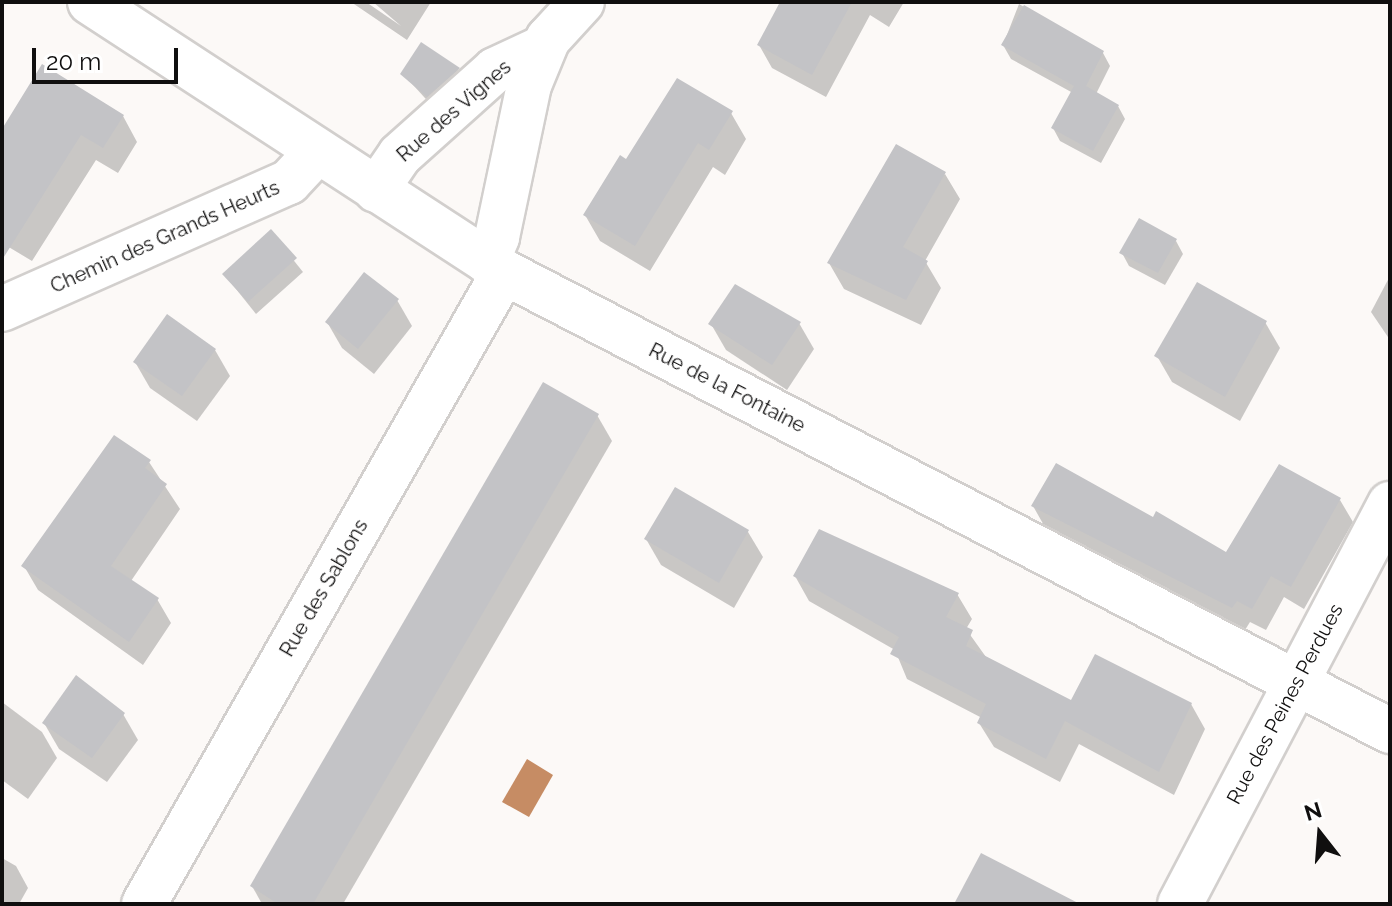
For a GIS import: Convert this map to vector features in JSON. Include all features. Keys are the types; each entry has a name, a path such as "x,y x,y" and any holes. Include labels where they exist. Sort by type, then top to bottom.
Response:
{"street":[{"name":"Rue de la Fontaine","path":"90,2 496,267 1390,731"},
{"path":"544,47 582,2"},
{"name":"Rue des Vignes","path":"376,190 400,155 495,70 544,47"},
{"name":"Rue des Sablons","path":"144,904 496,267 497,237 523,102 544,47"},
{"name":"Chemin des Grands Heurts","path":"2,309 277,189 297,177 317,152"},
{"name":"Rue des Peines Perdues","path":"1180,904 1390,504"}],"shaded area":[{"path":"527,759 553,775 529,817 502,802"}],"building":[{"path":"780,2 852,2 812,75 757,45"},
{"path":"1024,5 1104,51 1086,86 1119,105 1093,151 1051,128 1074,86 1001,45"},
{"path":"421,42 460,68 427,97 400,74"},
{"path":"42,64 124,115 103,148 81,135 2,260 2,129"},
{"path":"677,78 733,111 709,150 698,143 635,246 583,215 620,155 626,159"},
{"path":"896,144 946,172 903,247 928,261 906,300 827,263"},
{"path":"1139,218 1177,239 1158,273 1119,253"},
{"path":"271,229 297,258 248,302 222,274"},
{"path":"364,272 399,299 358,349 325,322"},
{"path":"1197,282 1267,321 1225,397 1154,356"},
{"path":"735,284 801,322 772,365 708,324"},
{"path":"167,314 216,349 182,396 133,362"},
{"path":"543,382 599,414 313,904 278,904 250,886"},
{"path":"114,435 151,460 145,468 167,484 111,566 159,598 129,642 21,566"},
{"path":"1056,463 1153,517 1156,511 1226,552 1279,464 1341,498 1291,587 1271,576 1252,609 1237,601 1232,608 1031,506"},
{"path":"675,487 749,530 719,583 644,539"},
{"path":"819,529 959,593 946,617 973,630 966,646 1071,700 1095,654 1192,703 1159,772 1065,721 1046,759 977,723 986,704 890,654 899,637 793,576"},
{"path":"76,675 125,713 92,758 42,723"},
{"path":"981,853 1080,904 954,904"}]}
